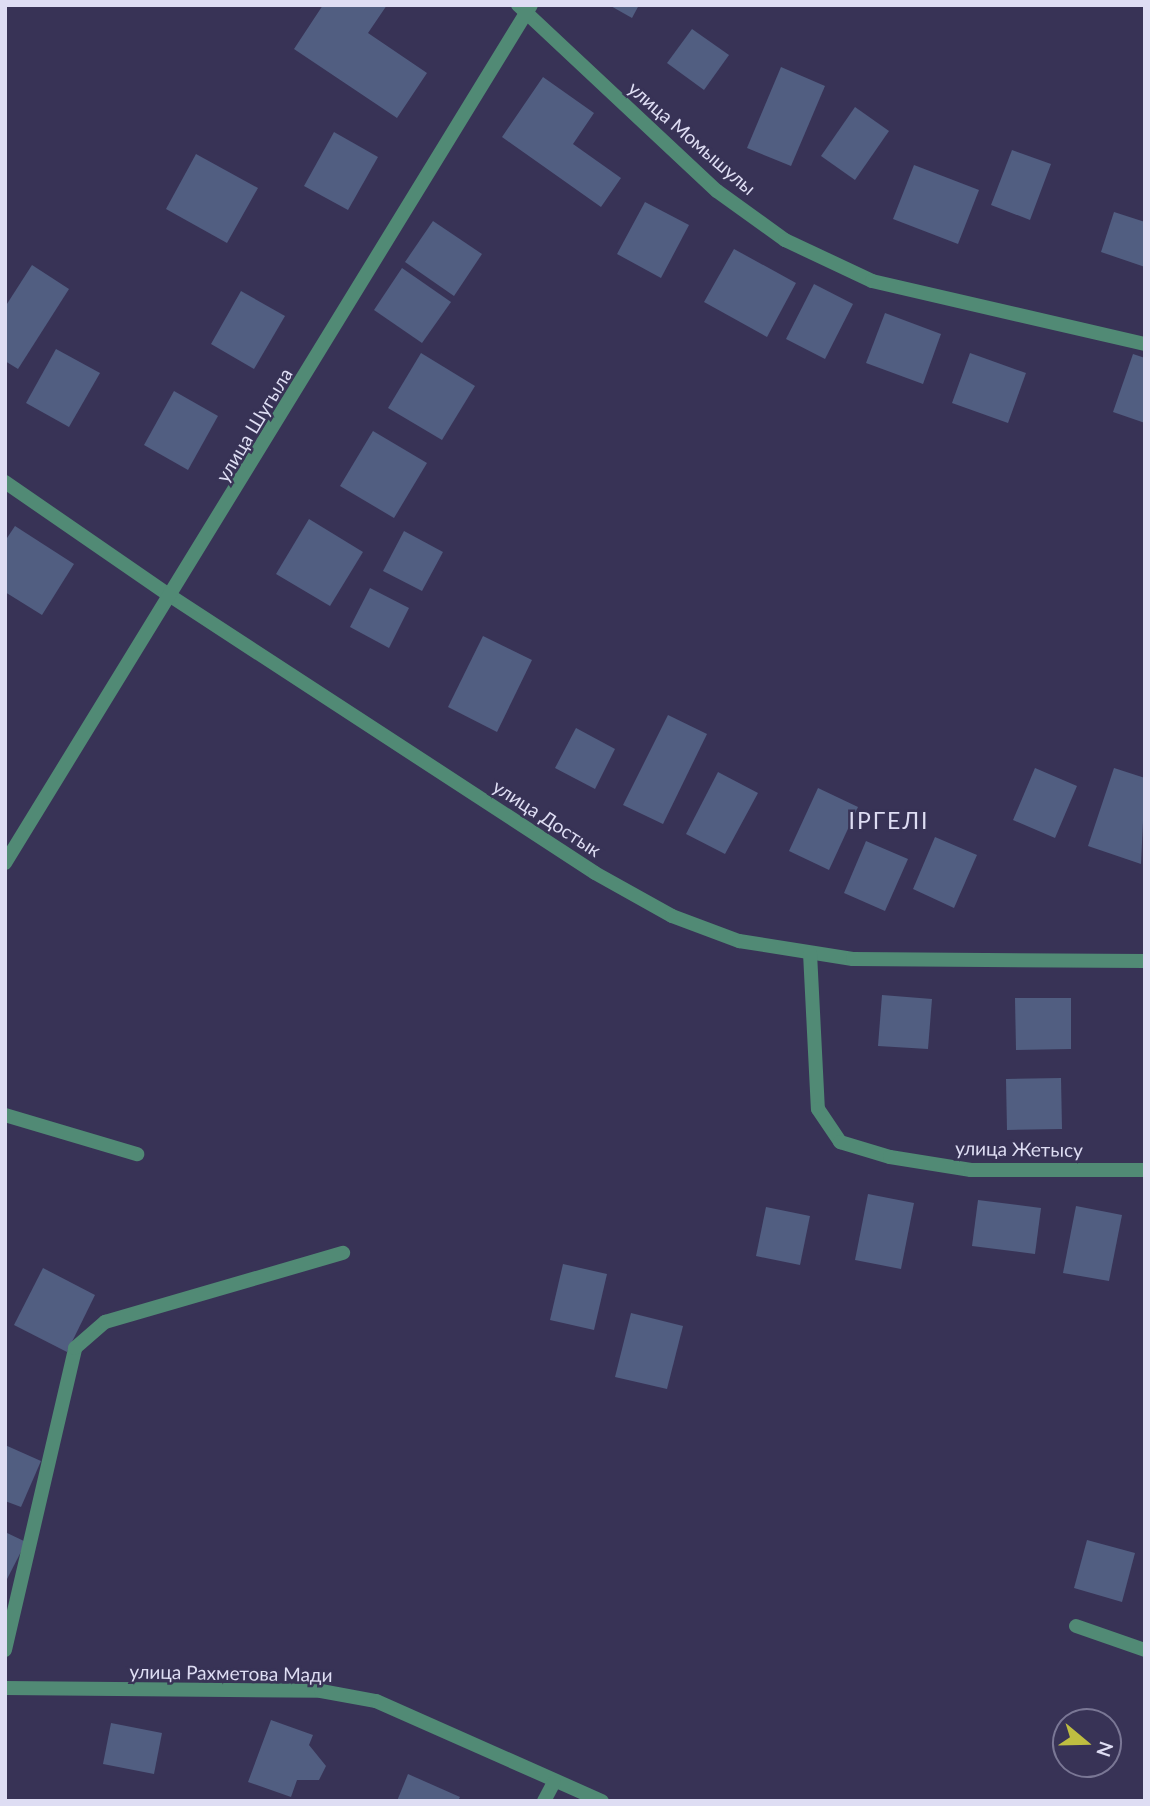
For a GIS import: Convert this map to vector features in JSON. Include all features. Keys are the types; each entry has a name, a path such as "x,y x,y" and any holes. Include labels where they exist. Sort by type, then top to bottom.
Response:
{"street":[{"name":"улица Момышулы","path":"525,8 717,191 785,240 872,281 1145,344"},
{"name":"улица Шугыла","path":"5,863 172,597 525,8"},
{"name":"улица Достык","path":"5,482 172,597 595,873 650,904 739,941 853,959 1145,961"},
{"name":"улица Жетысу","path":"810,953 818,1109 840,1142 891,1157 971,1170 1145,1170"},
{"path":"5,1115 137,1154"},
{"path":"5,1650 75,1348 105,1322 343,1253"},
{"path":"1076,1626 1145,1650"},
{"name":"улица Рахметова Мади","path":"5,1688 321,1691 376,1701 454,1733 554,1783 602,1801"},
{"path":"544,1801 554,1783"}],"building":[{"path":"323,5 387,5 368,33 427,73 397,118 294,49"},
{"path":"609,5 639,5 632,18"},
{"path":"692,29 729,55 704,90 667,63"},
{"path":"781,67 825,86 791,166 747,148"},
{"path":"543,77 594,113 573,144 621,178 601,207 502,137"},
{"path":"855,107 889,131 855,180 821,156"},
{"path":"334,132 378,157 348,210 304,186"},
{"path":"1012,150 1051,164 1030,220 991,205"},
{"path":"196,154 258,188 227,243 166,209"},
{"path":"914,165 979,190 958,244 893,219"},
{"path":"645,202 689,225 661,278 617,254"},
{"path":"1114,212 1145,222 1145,267 1101,252"},
{"path":"433,221 482,254 454,296 405,262"},
{"path":"734,249 796,283 767,337 704,302"},
{"path":"32,265 69,289 18,369 5,361 5,307"},
{"path":"402,268 451,302 422,343 374,310"},
{"path":"814,284 853,304 825,359 786,339"},
{"path":"241,291 285,316 254,369 211,344"},
{"path":"885,313 941,334 923,384 866,363"},
{"path":"56,349 100,373 69,427 26,403"},
{"path":"421,353 475,386 442,440 388,408"},
{"path":"970,353 1026,373 1008,423 952,403"},
{"path":"1133,354 1145,358 1145,423 1113,412"},
{"path":"174,391 218,416 188,470 144,445"},
{"path":"373,431 427,463 394,518 340,486"},
{"path":"309,519 363,552 330,606 276,574"},
{"path":"15,526 74,564 42,615 5,592 5,541"},
{"path":"404,531 443,552 422,591 383,571"},
{"path":"370,588 409,608 389,648 350,627"},
{"path":"483,636 532,660 497,732 448,707"},
{"path":"668,715 707,734 663,824 623,805"},
{"path":"576,728 615,749 595,789 555,768"},
{"path":"1035,768 1077,786 1055,838 1013,820"},
{"path":"1114,768 1145,778 1141,864 1088,846"},
{"path":"718,772 758,793 725,854 686,834"},
{"path":"818,788 858,807 829,870 789,851"},
{"path":"935,837 977,855 954,908 913,889"},
{"path":"866,841 908,859 885,911 844,893"},
{"path":"882,995 932,999 928,1049 878,1046"},
{"path":"1015,998 1071,998 1071,1049 1016,1050"},
{"path":"1061,1078 1062,1129 1007,1130 1006,1079"},
{"path":"868,1194 914,1203 901,1269 855,1260"},
{"path":"978,1200 1041,1208 1035,1254 972,1246"},
{"path":"1076,1206 1122,1215 1109,1281 1063,1273"},
{"path":"766,1207 810,1216 800,1265 756,1256"},
{"path":"563,1264 607,1274 594,1330 550,1320"},
{"path":"43,1268 95,1295 67,1352 14,1325"},
{"path":"631,1313 683,1326 667,1389 615,1377"},
{"path":"5,1445 41,1461 21,1507 5,1501"},
{"path":"5,1532 26,1542 5,1583"},
{"path":"1087,1540 1135,1553 1122,1602 1074,1588"},
{"path":"271,1720 313,1735 309,1745 326,1766 319,1780 297,1780 291,1797 248,1782"},
{"path":"111,1723 162,1733 154,1774 103,1764"},
{"path":"408,1774 460,1797 458,1801 397,1801"}],"district":[{"name":"ІРГЕЛІ","path":"889,820"}]}
